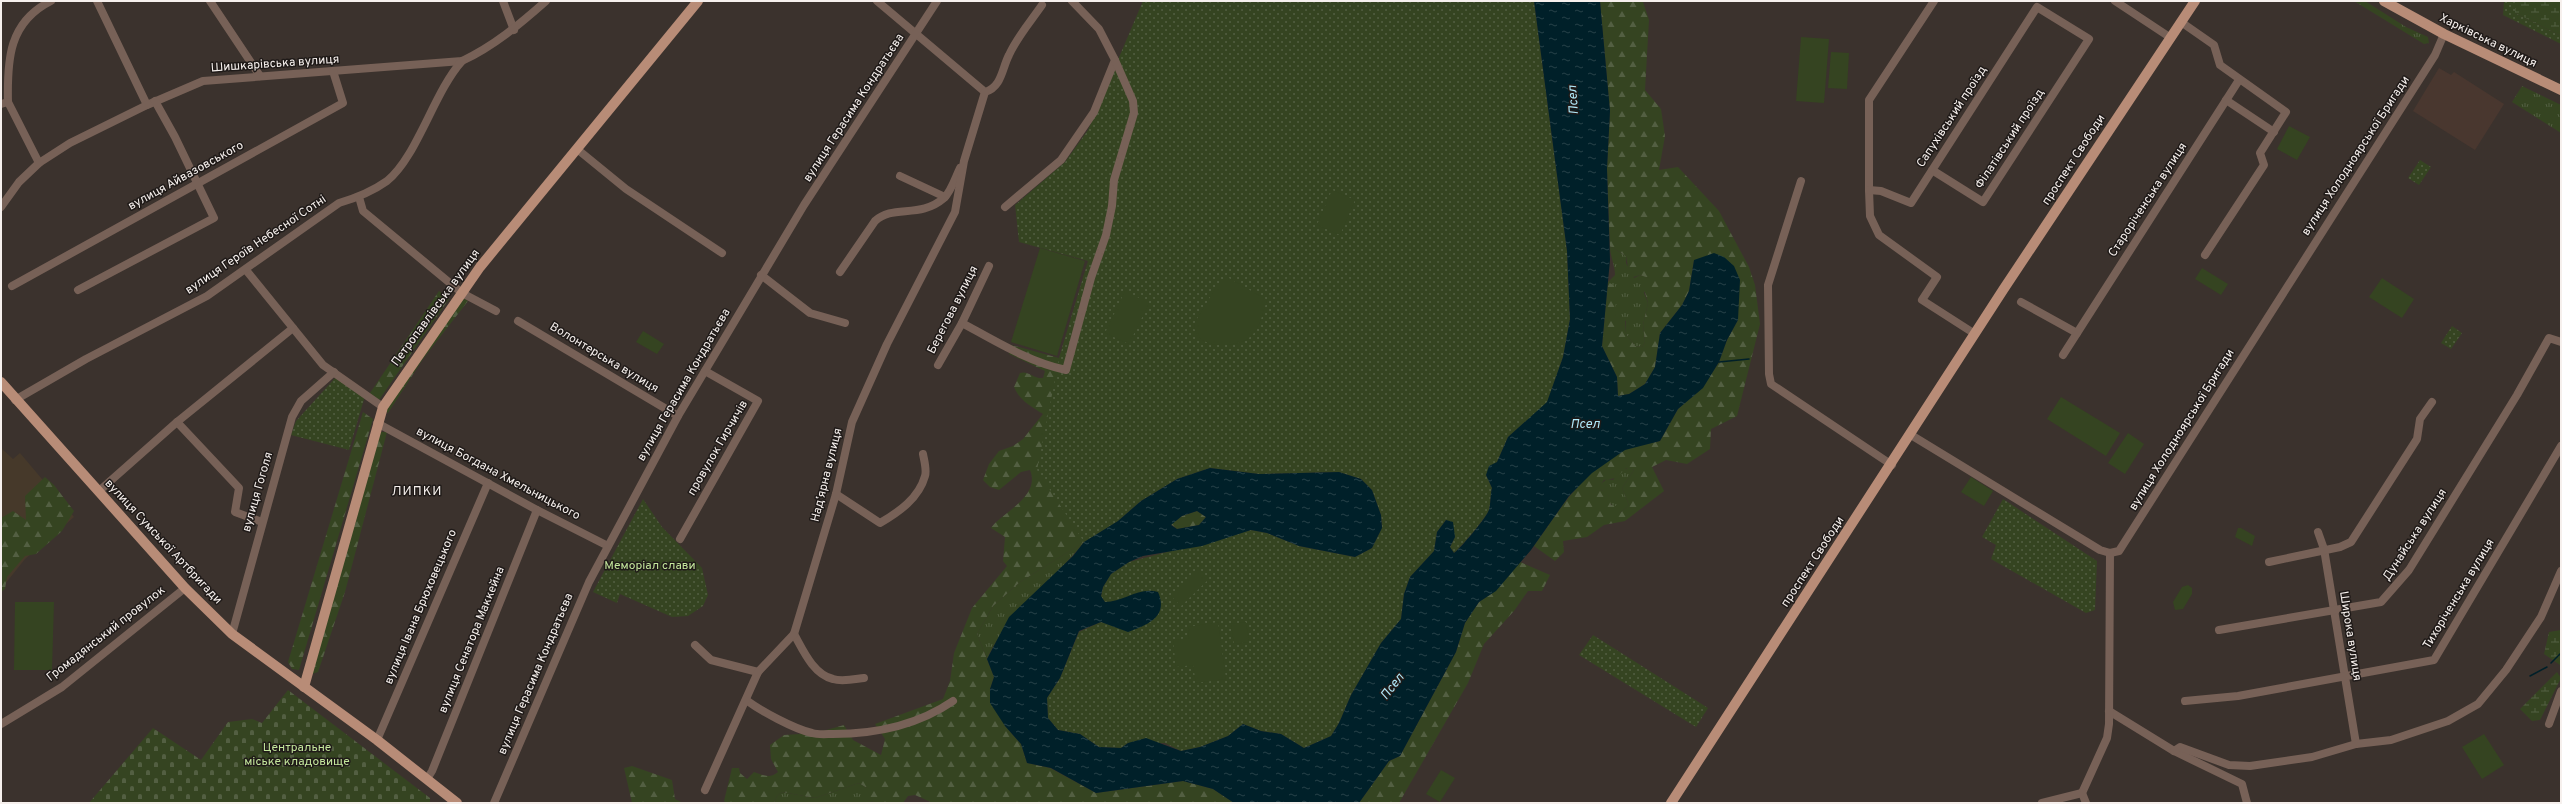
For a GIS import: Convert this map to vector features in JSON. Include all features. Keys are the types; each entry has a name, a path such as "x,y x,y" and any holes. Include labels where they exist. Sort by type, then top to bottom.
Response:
{"main road":[{"name":"Петропавлівська вулиця","path":"304,687 377,422 383,407 480,267 698,1"},
{"name":"проспект Свободи","path":"1671,803 1911,435 1975,334 2195,1"},
{"name":"Харківська вулиця","path":"2384,1 2444,34 2561,90"},
{"name":"вулиця Сумської Артбригади","path":"1,382 15,400 99,491 185,588 232,634 376,740 457,803"}],"street":[{"path":"39,163 4,103 8,61 13,41 22,23 38,8 51,1"},
{"path":"97,1 147,105"},
{"path":"210,1 260,76"},
{"path":"503,1 514,30"},
{"name":"Шишкарівська вулиця","path":"1,207 3,198 39,163 70,143 155,101 203,81 462,61 479,53 514,30 546,1"},
{"path":"877,1 984,92 991,90 1003,73 1008,56 1042,5"},
{"name":"вулиця Герасима Кондратьєва","path":"494,803 568,629 608,546 678,416 804,205 937,1"},
{"path":"962,323 1016,351 1052,367 1066,370 1091,278 1106,235 1112,206 1114,180 1134,113 1133,101 1115,60 1099,29 1072,1"},
{"path":"1934,1 1869,100 1870,216 1879,235 1937,277 1922,300 1975,334"},
{"path":"2115,1 2171,38"},
{"name":"Сапухівський проїзд","path":"1870,190 1881,191 1911,203 2037,6 2089,39"},
{"path":"2181,22 2214,45 2220,65 2286,112 2260,153 2264,165 2205,255"},
{"name":"вулиця Холодноярської Бригади","path":"2110,553 2119,551 2123,546 2435,55 2444,34"},
{"name":"Філатівський проїзд","path":"1932,170 1983,202 2089,39"},
{"path":"1005,207 1061,160 1094,112 1115,60"},
{"name":"вулиця Героїв Небесної Сотні","path":"15,400 86,359 208,296 339,203 359,197 388,180 406,156 449,79 462,61"},
{"path":"439,63 446,67 449,79"},
{"name":"вулиця Айвазовського","path":"12,286 343,102 333,71"},
{"name":"Староріченська вулиця","path":"2063,355 2239,80"},
{"name":"Надʼярна вулиця","path":"705,790 758,672 794,634 836,494 852,422 887,344 955,212 964,161 984,92"},
{"path":"2226,100 2274,132"},
{"path":"78,290 214,218 198,183 155,101"},
{"path":"577,149 626,189 722,253"},
{"name":"Надʼярна вулиця","path":"945,197 964,161"},
{"path":"900,176 945,197"},
{"path":"1801,181 1768,285 1768,374 1771,384 1892,464"},
{"path":"359,197 363,211 462,293 496,311"},
{"path":"840,272 875,221 882,214 924,210 945,197"},
{"name":"Берегова вулиця","path":"938,365 962,323 963,315 989,266"},
{"path":"246,270 323,365 383,407"},
{"path":"761,275 810,313 845,323"},
{"path":"2021,302 2077,333"},
{"name":"Волонтерська вулиця","path":"518,320 678,416"},
{"path":"99,491 177,422 293,328"},
{"name":"Дунайська вулиця","path":"2219,630 2381,602 2394,590 2410,570 2517,395 2549,338 2561,342"},
{"name":"провулок Гирчичів","path":"680,539 758,401 705,371"},
{"name":"вулиця Гоголя","path":"232,634 292,417 301,401 334,372"},
{"path":"2269,562 2351,542 2417,439 2420,419 2432,402"},
{"path":"177,422 239,488 235,512 262,522"},
{"name":"вулиця Богдана Хмельницького","path":"377,422 488,484 608,546"},
{"path":"1911,435 2100,550 2110,553 2109,711 2107,738 2082,793 2086,803"},
{"name":"Тихоріченська вулиця","path":"2185,701 2238,696 2345,678 2434,660 2561,446"},
{"path":"836,494 880,523 902,510 919,489 926,475 923,454"},
{"name":"вулиця Івана Брюховецького","path":"376,740 488,484"},
{"name":"вулиця Сенатора Маккейна","path":"427,779 432,771 537,510"},
{"name":"Широка вулиця","path":"2318,532 2324,549 2356,744"},
{"path":"2174,751 2180,747 2229,765 2250,766 2312,757 2356,744 2391,740 2448,721 2478,704 2522,648 2541,617 2561,571"},
{"name":"Громадянський провулок","path":"1,724 62,687 185,588"},
{"path":"794,634 813,666 823,675 834,680 864,678"},
{"path":"694,645 711,660 758,672"},
{"path":"2549,724 2561,691"},
{"path":"746,700 757,708 812,734 865,733 904,724 935,713 953,701"},
{"path":"2109,711 2174,751 2242,784 2247,803"},
{"path":"2042,803 2082,793"}],"shaded area":[{"path":"2439,68 2451,75 2454,72 2504,104 2475,150 2413,111"},
{"path":"1,448 13,459 20,453 74,517 25,559 1,589"}],"green space":[{"path":"1143,1 1534,1 1567,251 1570,319 1563,357 1547,403 1508,437 1497,462 1486,475 1492,488 1490,507 1486,516 1454,553 1450,547 1455,537 1446,520 1437,532 1434,551 1410,577 1404,594 1401,619 1381,643 1351,695 1339,723 1331,736 1304,748 1281,734 1261,731 1243,724 1228,736 1200,747 1181,751 1165,743 1128,743 1121,748 1099,747 1080,734 1058,730 1048,718 1047,698 1060,678 1079,632 1101,622 1108,624 1135,594 1114,602 1105,602 1101,597 1103,587 1111,574 1129,562 1251,530 1267,533 1299,546 1355,557 1372,548 1382,527 1381,515 1372,490 1361,479 1339,472 1259,474 1210,468 1177,479 1141,501 1118,521 1084,542 1037,470 1059,359 1088,261 1019,242 1015,205 1065,162 1088,130"},
{"path":"1600,1 1643,2 1649,20 1645,90 1661,109 1665,136 1659,170 1678,167 1719,211 1749,267 1755,285 1760,324 1737,416 1711,429 1710,449 1687,464 1666,460 1652,467 1664,491 1625,521 1604,525 1587,537 1563,541 1564,552 1555,561 1534,546 1563,505 1585,479 1610,458 1628,448 1660,441 1678,409 1703,387 1719,362 1727,340 1738,320 1694,260 1689,291 1682,305 1660,333 1655,367 1645,384 1629,394 1618,396 1617,377 1602,346 1608,282 1615,286 1616,317 1625,318 1626,334 1635,346 1642,347 1645,342 1643,325 1648,303 1644,289 1649,278 1640,275 1630,278 1626,256 1610,246 1607,169 1610,111","holes":["1626,468 1634,470 1622,488 1629,505 1620,513 1617,506 1611,505 1608,493 1601,490 1600,485 1604,480 1616,478"]},
{"path":"2354,1 2365,1 2406,27 2428,37 2429,43 2424,44"},
{"path":"2504,1 2515,1 2515,13 2561,36 2561,44 2503,15"},
{"path":"2515,1 2561,1 2561,36 2515,13"},
{"path":"1801,37 1829,39 1824,103 1796,101"},
{"path":"1831,52 1849,53 1847,89 1828,88"},
{"path":"2522,86 2561,105 2561,133 2512,102"},
{"path":"2289,126 2310,137 2297,160 2277,149"},
{"path":"2420,160 2431,167 2419,185 2408,178"},
{"path":"1332,190 1355,200 1340,235 1317,225"},
{"path":"1610,246 1626,256 1626,263 1634,278 1640,275 1650,278 1644,293 1648,303 1643,325 1645,342 1642,347 1635,346 1626,334 1626,321 1616,317 1608,282 1615,275"},
{"path":"1040,248 1085,261 1057,356 1011,342"},
{"path":"2202,268 2228,284 2221,295 2195,279"},
{"path":"1084,275 1118,521 1020,582 993,606 977,634 994,677 990,689 1005,726 1021,744 1027,763 1050,768 1096,793 1183,781 1213,789 1234,803 933,803 915,795 908,796 903,803 877,803 867,800 867,788 859,783 815,798 782,792 777,796 774,803 727,803 724,801 732,768 739,768 740,773 747,779 754,772 769,776 778,772 771,759 770,745 784,735 816,733 844,725 853,740 881,755 885,739 875,724 943,699 950,681 954,653 972,608 1007,566 1003,561 1005,537 991,528 1025,496 1030,488 1032,480 1030,470 1021,472 999,490 990,487 983,480 989,464 999,451 1013,446 1023,439 1043,414 1022,399 1014,387 1020,373 1023,372 1043,378 1045,371 1009,354 1011,345 1059,358"},
{"path":"1227,277 1267,300 1259,325 1250,337 1235,344 1217,345 1208,343 1201,339 1196,333 1194,324 1215,289"},
{"path":"2382,278 2414,299 2402,318 2369,297"},
{"path":"439,291 449,299 379,400 370,393"},
{"path":"1125,291 1149,303 1129,344 1105,333"},
{"path":"462,297 468,301 423,359 388,413 384,410"},
{"path":"2452,326 2462,333 2451,349 2441,343"},
{"path":"643,331 664,344 657,354 636,342"},
{"path":"336,377 365,396 349,450 291,435 296,421"},
{"path":"2061,397 2120,433 2106,456 2047,419"},
{"path":"363,412 373,419 299,670 292,669 288,662"},
{"path":"379,432 387,432 345,592 318,672 312,674"},
{"path":"2128,433 2144,444 2125,474 2108,463"},
{"path":"1629,468 1634,470 1622,488 1629,505 1620,513 1609,502 1609,496 1599,488 1599,485 1607,479 1613,480 1623,469"},
{"path":"45,477 54,485 74,511 62,531 36,554 25,556 7,577 5,589 1,592 1,518 13,511 26,520 25,496"},
{"path":"1971,477 1993,491 1984,506 1961,492"},
{"name":"Меморіал слави","path":"643,499 662,527 702,568 708,595 703,606 688,616 672,617 620,594 617,603 593,592"},
{"path":"2003,499 2097,561 2095,610 2086,613 1991,559 1996,545 1982,537"},
{"path":"1197,511 1206,517 1199,525 1177,529 1171,524 1182,516"},
{"path":"2238,528 2241,528 2255,536 2252,546 2235,537"},
{"path":"1084,542 1018,613 995,643 987,659 977,634 993,606 1020,582"},
{"path":"1520,562 1550,575 1542,591 1528,591 1514,611 1484,644 1468,683 1399,803 1359,803 1389,761 1400,756 1456,652 1465,623 1479,602 1496,590"},
{"path":"1199,569 1209,579 1181,606 1171,596"},
{"path":"2188,585 2192,588 2192,594 2183,609 2175,610 2173,602 2182,587"},
{"path":"15,602 54,602 52,670 14,670"},
{"path":"1218,622 1226,679 1196,683 1193,665 1176,667 1173,640 1189,638 1188,627"},
{"path":"1246,622 1249,642 1234,644 1231,624"},
{"path":"2561,630 2560,665 2544,654 2549,632"},
{"path":"1593,635 1708,708 1696,727 1579,655"},
{"path":"2557,672 2561,678 2540,720 2532,721 2520,709"},
{"name":"Центральне міське кладовище","path":"288,690 430,798 430,803 89,803 153,728 201,760 228,722 252,719 262,723"},
{"path":"2484,734 2504,765 2482,779 2462,747"},
{"path":"632,766 672,780 675,799 683,803 632,803 624,768"},
{"path":"1441,770 1455,778 1440,802 1426,794"},
{"path":"859,783 867,788 867,800 877,803 774,803 777,796 782,792 815,798"}],"water":[{"name":"Псел","path":"1534,1 1600,1 1610,111 1607,169 1610,260 1602,346 1617,377 1618,396 1629,394 1645,384 1655,367 1660,333 1682,305 1689,291 1694,260 1714,253 1724,257 1734,266 1740,280 1738,320 1727,340 1719,362 1703,388 1678,409 1660,441 1625,450 1592,473 1569,496 1531,550 1496,591 1479,602 1465,623 1456,652 1400,756 1389,761 1359,803 1234,803 1213,789 1183,781 1096,793 1051,768 1027,763 1021,744 1005,726 990,703 990,689 994,677 987,659 1009,617 1073,556 1084,542 1118,521 1141,501 1177,479 1210,468 1259,474 1339,472 1361,479 1372,490 1381,515 1382,528 1372,548 1355,557 1299,546 1267,533 1251,530 1202,546 1143,556 1129,562 1111,574 1103,587 1101,596 1105,602 1118,600 1145,591 1158,592 1161,601 1161,608 1158,614 1149,623 1128,632 1101,622 1079,631 1060,678 1047,698 1048,718 1058,730 1080,734 1099,747 1121,748 1128,743 1146,738 1181,751 1200,747 1228,736 1243,724 1261,731 1281,734 1304,748 1331,736 1339,723 1351,695 1381,643 1401,619 1404,594 1410,577 1434,551 1437,532 1446,520 1453,522 1455,537 1450,547 1454,553 1472,534 1489,510 1492,488 1486,475 1489,466 1497,462 1508,437 1547,402 1563,357 1570,319 1567,251","holes":["1197,511 1206,517 1199,525 1177,529 1171,525 1182,516"]}],"waterway":[{"path":"1719,362 1749,359"},
{"path":"2551,663 2561,653"},
{"path":"2530,676 2547,667"}],"district":[{"name":"ЛИПКИ","path":"417,492"}]}
